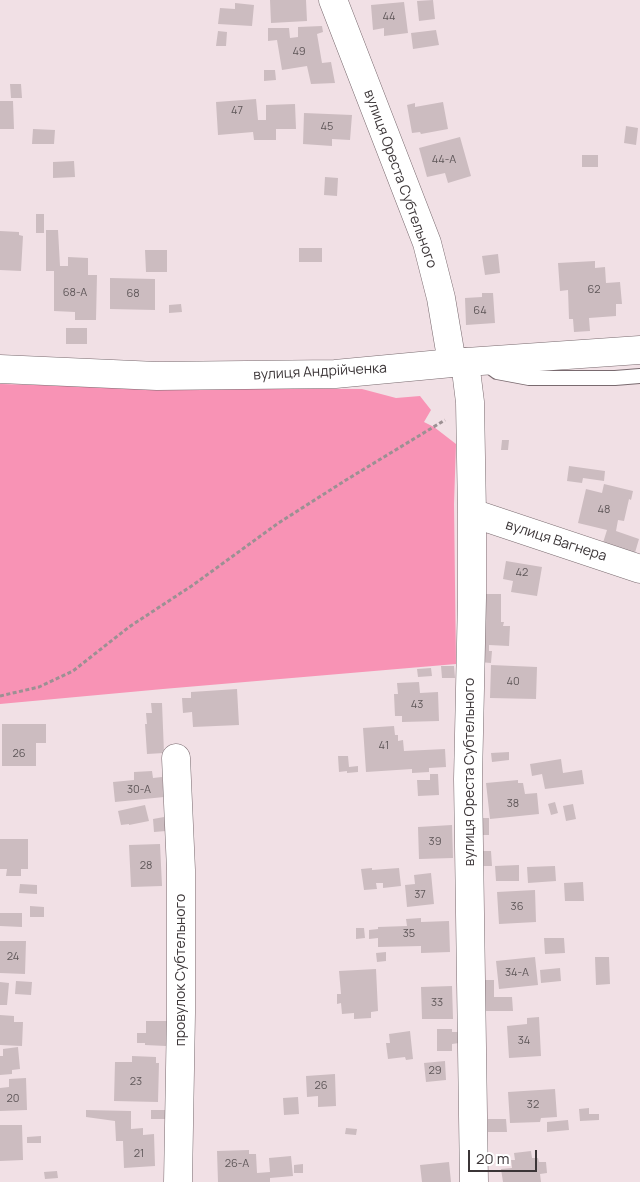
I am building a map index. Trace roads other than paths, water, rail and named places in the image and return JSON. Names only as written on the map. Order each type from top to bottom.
[{"type":"street","name":"вулиця Ореста Субтельного","points":[[333,0],[426,243],[442,298],[466,362],[470,402],[472,514],[468,779],[474,1182]]},
{"type":"street","name":"вулиця Андрійченка","points":[[0,369],[157,376],[334,374],[466,362],[640,350]]},
{"type":"street","name":"вулиця Вагнера","points":[[472,514],[640,569]]},
{"type":"street","name":"провулок Субтельного","points":[[176,758],[181,870],[178,1182]]},
{"type":"lane","points":[[466,362],[497,372],[528,378],[615,378],[640,376]]}]
